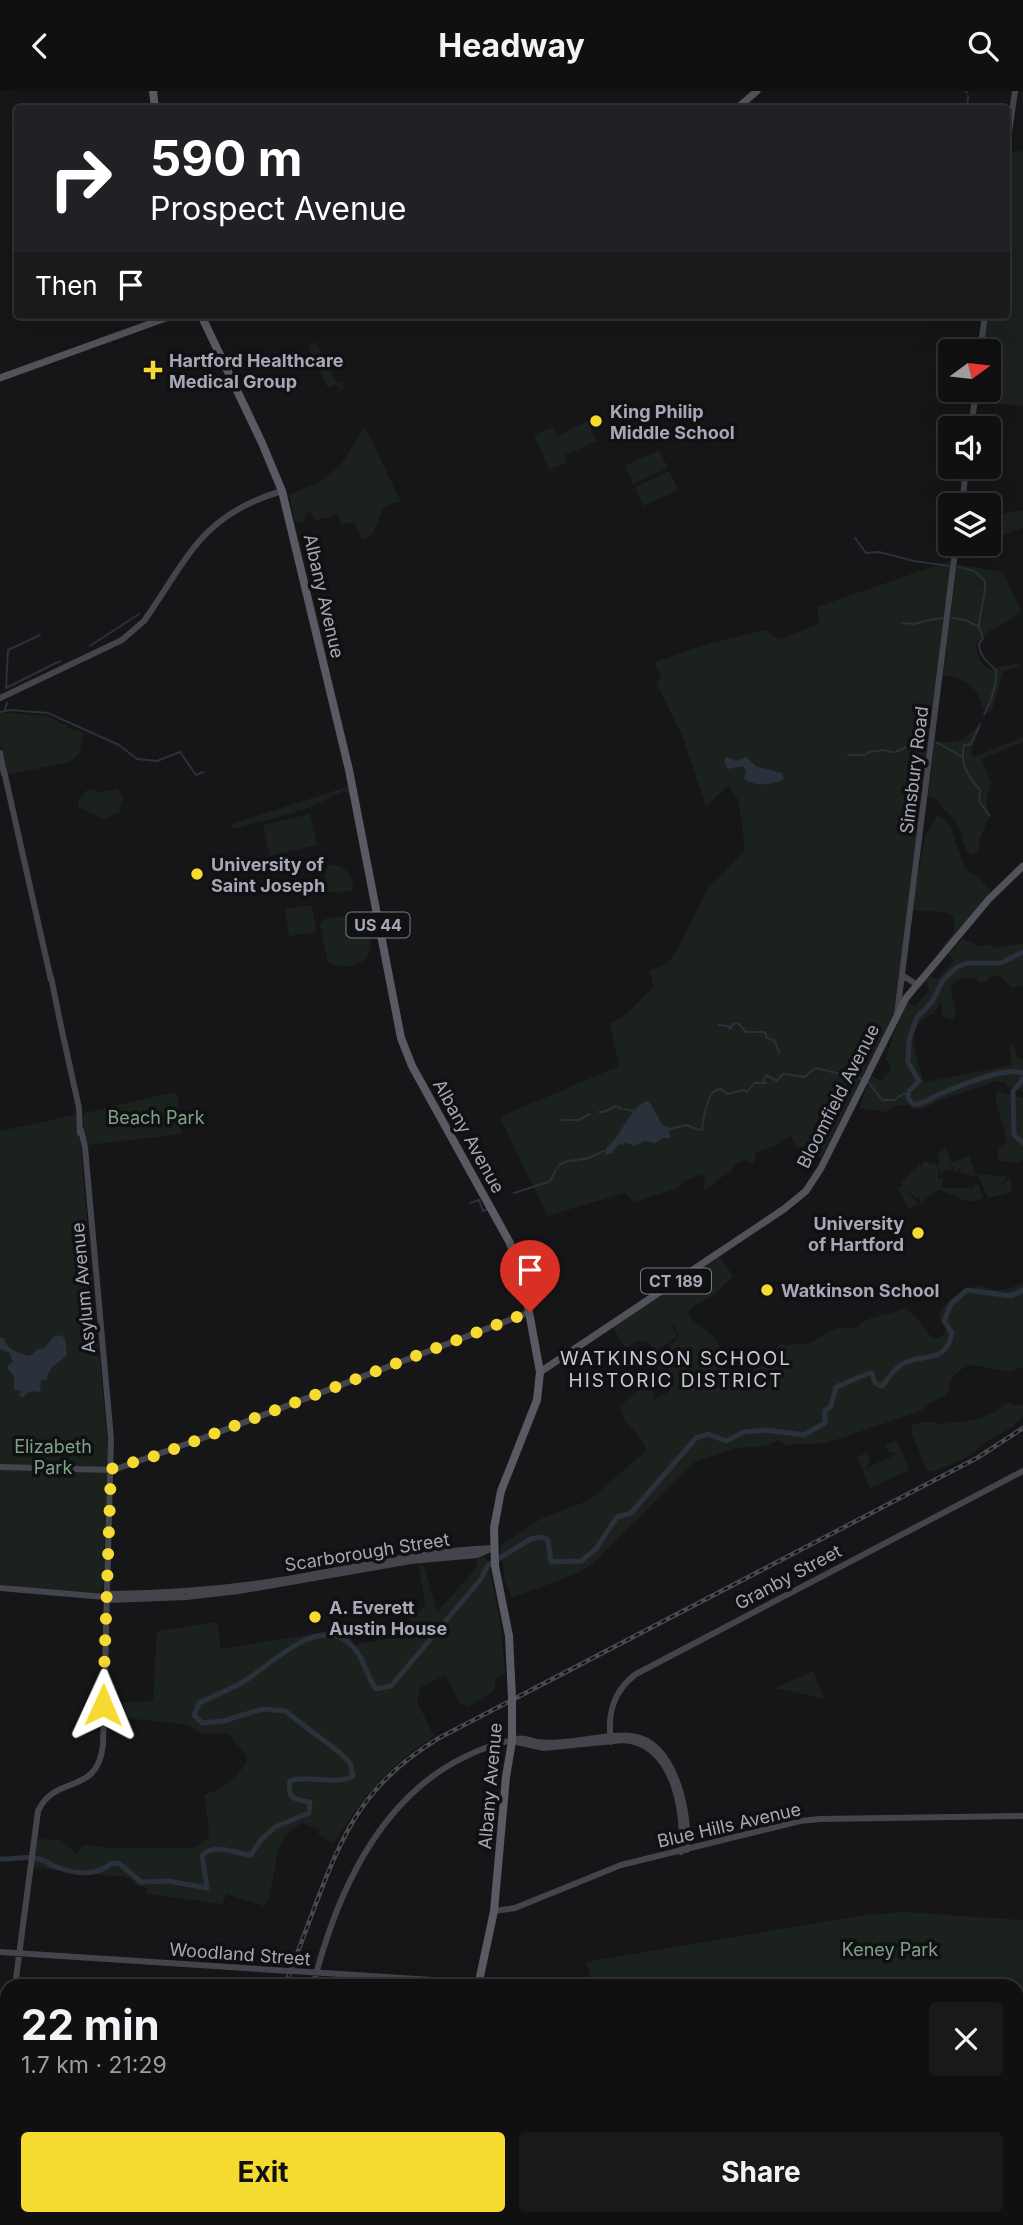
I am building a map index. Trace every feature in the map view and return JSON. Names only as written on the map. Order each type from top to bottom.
[{"type":"highway","name":"Albany Avenue","points":[[202,319],[262,443],[282,491],[349,770],[401,1038],[419,1078],[505,1234],[519,1266],[530,1312],[540,1372],[539,1390],[535,1407],[499,1497],[494,1528],[495,1566],[508,1627],[512,1741],[506,1777],[494,1911],[480,1979]]},
{"type":"main road","points":[[741,105],[757,91]]},
{"type":"main road","points":[[1010,122],[1014,91]]},
{"type":"main road","points":[[0,378],[163,319]]},
{"type":"main road","points":[[982,339],[985,319]]},
{"type":"main road","points":[[0,698],[113,645],[135,631],[191,550],[208,531],[244,504],[282,491]]},
{"type":"main road","name":"Simsbury Road","points":[[899,1006],[954,556]]},
{"type":"main road","name":"Asylum Avenue","points":[[0,753],[79,1108],[86,1158],[111,1469],[102,1757],[94,1772],[86,1779],[58,1789],[43,1801],[35,1822],[16,1979]]},
{"type":"main road","name":"Bloomfield Avenue","points":[[540,1372],[784,1209],[805,1192],[821,1168],[899,1006],[989,899],[1023,866]]},
{"type":"main road","points":[[902,975],[916,984]]},
{"type":"main road","points":[[0,1467],[111,1469],[161,1454],[530,1312]]},
{"type":"main road","name":"Granby Street","points":[[611,1739],[610,1717],[617,1693],[642,1669],[1023,1471]]},
{"type":"main road","name":"Scarborough Street","points":[[0,1588],[105,1597],[110,1600],[283,1582],[410,1558],[494,1552]]},
{"type":"main road","points":[[315,1979],[354,1872],[389,1818],[418,1787],[449,1765],[483,1749],[512,1741],[536,1747],[640,1738],[653,1743],[672,1767],[687,1830],[684,1851]]},
{"type":"main road","name":"Blue Hills Avenue","points":[[494,1911],[510,1910],[621,1864],[684,1851],[787,1824],[820,1819],[1023,1816]]},
{"type":"main road","name":"Woodland Street","points":[[0,1952],[398,1979]]},
{"type":"green space","points":[[1023,151],[1023,406],[988,403],[1001,403],[1001,339],[985,339],[987,319],[1010,319],[1010,152]]},
{"type":"green space","points":[[316,342],[323,355],[327,354],[324,357],[330,369],[335,369],[331,371],[337,383],[341,382],[344,388],[331,395],[340,388],[335,385],[328,388],[308,346]]},
{"type":"green space","points":[[588,421],[597,441],[566,455],[562,448],[568,462],[549,470],[534,435],[553,427],[557,436]]},
{"type":"green space","points":[[365,427],[401,502],[383,509],[372,534],[362,540],[354,522],[341,525],[337,512],[332,517],[315,520],[309,511],[302,522],[295,522],[289,495],[318,483],[340,466]]},
{"type":"green space","points":[[659,450],[668,468],[633,484],[625,466]]},
{"type":"green space","points":[[669,471],[678,490],[643,506],[635,487]]},
{"type":"green space","points":[[1023,510],[1023,528],[1001,535],[1001,514]]},
{"type":"green space","points":[[952,560],[894,1014],[821,1158],[811,1145],[799,1148],[795,1145],[791,1135],[775,1146],[756,1152],[753,1164],[746,1160],[733,1165],[732,1172],[707,1189],[703,1189],[705,1178],[702,1174],[683,1182],[679,1188],[634,1202],[625,1193],[547,1216],[500,1117],[619,1066],[610,1024],[628,1013],[653,987],[650,970],[664,965],[673,957],[708,887],[745,850],[739,801],[728,786],[706,806],[683,738],[656,682],[661,678],[655,662],[708,644],[765,630],[779,640],[819,624],[817,607]]},
{"type":"green space","points":[[957,564],[1003,572],[1021,610],[976,644],[979,659],[990,669],[1018,663],[1021,666],[1003,671],[992,710],[988,713],[970,685],[955,677],[943,675]]},
{"type":"green space","points":[[0,712],[48,716],[67,724],[68,728],[84,733],[79,755],[69,762],[7,775],[0,742]]},
{"type":"green space","points":[[979,726],[971,753],[974,757],[1023,737],[1023,742],[982,759],[991,783],[986,802],[989,818],[979,840],[979,849],[971,856],[966,850],[956,821],[937,799],[928,796],[935,741],[960,740]]},
{"type":"green space","points":[[349,786],[350,795],[344,791],[309,808],[236,829],[229,825]]},
{"type":"green space","points":[[88,789],[101,792],[117,789],[123,796],[119,812],[105,819],[78,807],[79,799]]},
{"type":"green space","points":[[310,814],[317,845],[270,856],[263,825]]},
{"type":"green space","points":[[937,816],[950,825],[965,869],[979,878],[991,891],[944,949],[942,947],[955,930],[953,916],[946,912],[912,910],[925,836]]},
{"type":"green space","points":[[333,865],[349,873],[353,890],[342,893],[326,891],[327,866]]},
{"type":"green space","points":[[312,905],[316,932],[289,936],[285,909]]},
{"type":"green space","points":[[353,914],[354,917],[355,914],[364,915],[369,931],[368,955],[352,966],[328,963],[320,924],[324,919]]},
{"type":"green space","points":[[962,939],[979,946],[998,948],[1023,943],[1023,986],[1012,988],[999,976],[990,977],[980,983],[974,978],[966,978],[952,984],[956,1015],[952,1020],[943,1017],[941,1001],[934,1014],[924,1018],[915,1033],[915,1052],[923,1080],[925,1082],[1012,1065],[1009,1047],[1013,1043],[1018,1057],[1023,1059],[1023,1092],[1007,1086],[1005,1082],[996,1081],[924,1108],[913,1109],[900,1105],[893,1106],[887,1112],[860,1108],[869,1078],[872,1076],[881,1081],[890,1070],[890,1064],[886,1060],[892,1037],[907,1003],[915,1006],[929,990],[926,979],[937,979],[954,961],[948,954]]},
{"type":"green space","points":[[996,1091],[1023,1098],[1023,1160],[1014,1163],[997,1160],[999,1147],[1007,1142],[996,1102]]},
{"type":"green space","name":"Beach Park","points":[[174,1092],[178,1098],[182,1134],[87,1145],[85,1143],[85,1113]]},
{"type":"green space","name":"Elizabeth Park","points":[[74,1115],[78,1117],[108,1451],[103,1588],[98,1594],[0,1585],[0,1131]]},
{"type":"green space","points":[[946,1148],[951,1162],[970,1156],[975,1172],[966,1172],[976,1174],[976,1177],[960,1173],[961,1170],[958,1169],[957,1172],[953,1171],[954,1168],[951,1167],[952,1171],[944,1169],[942,1175],[938,1168],[938,1179],[943,1178],[942,1188],[974,1188],[979,1185],[983,1198],[975,1201],[960,1200],[959,1197],[939,1190],[920,1203],[919,1197],[916,1198],[905,1189],[918,1203],[909,1209],[897,1188],[902,1186],[901,1183],[920,1163],[921,1171],[923,1161],[939,1165],[938,1153]]},
{"type":"green space","points":[[977,1174],[1008,1177],[991,1194],[1011,1177],[1011,1192],[988,1198]]},
{"type":"green space","points":[[720,1256],[733,1276],[715,1294],[688,1312],[694,1321],[715,1338],[721,1350],[719,1361],[733,1382],[775,1358],[776,1349],[781,1344],[809,1343],[837,1328],[856,1330],[865,1321],[905,1308],[932,1338],[938,1338],[946,1329],[938,1315],[956,1295],[982,1285],[1002,1290],[1023,1283],[1023,1367],[1009,1372],[968,1364],[951,1378],[947,1395],[921,1411],[826,1443],[786,1445],[778,1440],[766,1446],[735,1448],[695,1462],[591,1565],[573,1575],[512,1598],[505,1580],[500,1546],[542,1518],[582,1503],[597,1494],[646,1451],[624,1418],[620,1406],[636,1392],[641,1383],[652,1388],[654,1400],[670,1391],[670,1384],[661,1375],[655,1362],[679,1336],[674,1324],[671,1325],[678,1336],[655,1352],[647,1340],[639,1340],[626,1348],[612,1327]]},
{"type":"green space","points":[[1008,1402],[1023,1405],[1023,1416],[1011,1428],[951,1465],[930,1472],[927,1470],[912,1434],[912,1425],[970,1421],[997,1411]]},
{"type":"green space","points":[[896,1440],[910,1470],[870,1488],[857,1457],[868,1452],[870,1460],[866,1468],[897,1454],[889,1452],[885,1445]]},
{"type":"green space","points":[[485,1557],[500,1620],[505,1672],[496,1678],[494,1691],[468,1706],[459,1702],[445,1675],[421,1687],[417,1701],[434,1736],[403,1759],[378,1783],[355,1810],[334,1843],[318,1834],[320,1829],[303,1823],[286,1836],[278,1853],[270,1898],[264,1906],[227,1894],[222,1904],[147,1894],[147,1888],[135,1884],[130,1878],[33,1867],[37,1839],[61,1840],[77,1854],[84,1845],[112,1848],[194,1848],[210,1837],[204,1795],[228,1783],[247,1761],[244,1752],[227,1733],[200,1734],[189,1725],[127,1718],[123,1729],[108,1726],[109,1702],[153,1701],[157,1631],[217,1622],[221,1649],[348,1628],[354,1645],[414,1634],[409,1616],[426,1606],[418,1564],[424,1565],[437,1612],[477,1567],[477,1559]]},
{"type":"green space","points":[[813,1671],[824,1699],[775,1688],[811,1672]]},
{"type":"green space","name":"Keney Park","points":[[905,1912],[1023,1920],[1023,1979],[590,1979],[586,1962],[864,1915]]},
{"type":"shaded area","points":[[727,757],[736,761],[746,757],[757,767],[782,773],[784,779],[764,784],[748,782],[744,779],[746,772],[743,766],[728,769],[724,760]]},
{"type":"shaded area","points":[[649,1101],[663,1126],[669,1127],[670,1138],[663,1138],[655,1143],[644,1141],[634,1146],[626,1142],[605,1155],[606,1148],[632,1113]]},
{"type":"shaded area","points":[[61,1335],[65,1339],[67,1354],[52,1368],[47,1380],[41,1380],[40,1393],[35,1391],[26,1393],[24,1397],[19,1396],[22,1391],[14,1389],[14,1376],[8,1369],[8,1365],[15,1360],[12,1361],[10,1353],[0,1349],[0,1338],[4,1338],[7,1345],[14,1350],[30,1356],[45,1348],[53,1337]]},
{"type":"waterway","points":[[967,105],[968,96]]},
{"type":"waterway","points":[[855,538],[866,553],[879,552],[950,566]]},
{"type":"waterway","points":[[958,567],[974,571],[985,581],[979,628]]},
{"type":"waterway","points":[[90,646],[139,614]]},
{"type":"waterway","points":[[924,621],[942,618]]},
{"type":"waterway","points":[[952,618],[965,620],[979,627],[983,638],[979,644],[981,652],[996,670],[993,693],[984,715]]},
{"type":"waterway","points":[[902,623],[922,622]]},
{"type":"waterway","points":[[40,635],[8,650],[6,688],[60,661]]},
{"type":"waterway","points":[[5,709],[7,703]]},
{"type":"waterway","points":[[0,712],[10,710],[48,713],[119,745],[137,759],[157,761],[180,752],[196,775],[203,772]]},
{"type":"waterway","points":[[980,724],[971,744],[964,745],[963,758],[968,774],[980,790],[979,801],[990,816]]},
{"type":"waterway","points":[[924,745],[928,741]]},
{"type":"waterway","points":[[936,742],[961,756]]},
{"type":"waterway","points":[[895,752],[914,744]]},
{"type":"waterway","points":[[848,755],[865,755],[869,752]]},
{"type":"waterway","points":[[870,752],[892,752]]},
{"type":"waterway","points":[[1023,952],[1001,963],[968,963],[957,967],[943,980],[932,1002],[917,1017],[909,1040],[908,1062],[919,1081],[909,1091],[908,1098],[913,1104],[920,1104],[981,1078],[1005,1072],[1023,1073]]},
{"type":"waterway","points":[[718,1025],[728,1026],[730,1029],[733,1024],[738,1023],[746,1032],[765,1032],[767,1038]]},
{"type":"waterway","points":[[769,1039],[774,1040],[779,1052]]},
{"type":"waterway","points":[[706,1109],[714,1091],[721,1089],[727,1094],[744,1090],[747,1092],[754,1083],[766,1083],[763,1080],[766,1075],[777,1081],[783,1074],[805,1077],[815,1068],[863,1079]]},
{"type":"waterway","points":[[1023,1079],[1013,1091],[1014,1135],[1023,1143]]},
{"type":"waterway","points":[[868,1082],[882,1100],[894,1100],[908,1094]]},
{"type":"waterway","points":[[599,1112],[616,1106],[622,1109]]},
{"type":"waterway","points":[[625,1109],[633,1111]]},
{"type":"waterway","points":[[702,1130],[705,1111]]},
{"type":"waterway","points":[[562,1120],[579,1120],[590,1114]]},
{"type":"waterway","points":[[679,1127],[686,1125],[699,1130]]},
{"type":"waterway","points":[[668,1130],[677,1127]]},
{"type":"waterway","points":[[557,1168],[567,1161],[588,1158],[604,1151]]},
{"type":"waterway","points":[[550,1181],[556,1170]]},
{"type":"waterway","points":[[514,1193],[548,1182]]},
{"type":"waterway","points":[[470,1203],[479,1200],[483,1211],[488,1209]]},
{"type":"waterway","points":[[0,1859],[34,1858],[61,1869],[84,1873],[99,1871],[112,1863],[120,1864],[141,1882],[168,1881],[207,1888],[202,1855],[207,1851],[219,1849],[251,1855],[261,1840],[275,1827],[309,1813],[310,1802],[291,1795],[290,1781],[339,1780],[353,1776],[350,1763],[339,1752],[285,1711],[263,1709],[223,1721],[202,1723],[194,1715],[199,1703],[243,1682],[294,1646],[322,1635],[335,1636],[348,1642],[361,1659],[376,1689],[391,1686],[481,1579],[488,1565],[531,1539],[542,1537],[548,1540],[551,1562],[581,1561],[596,1549],[617,1517],[631,1513],[696,1438],[708,1434],[726,1441],[744,1432],[766,1430],[804,1435],[825,1423],[825,1411],[831,1406],[836,1387],[869,1373],[872,1373],[875,1383],[882,1386],[901,1365],[932,1357],[944,1350],[952,1333],[944,1321],[951,1304],[967,1290],[1011,1296],[1023,1290]]},
{"type":"railway","points":[[288,1979],[336,1853],[348,1831],[375,1790],[414,1755],[439,1738],[977,1458],[1023,1428]]},
{"type":"place","name":"Hartford Healthcare Medical Group","points":[[153,370]]},
{"type":"place","name":"King Philip Middle School","points":[[596,421]]},
{"type":"place","name":"University of Saint Joseph","points":[[197,874]]},
{"type":"place","name":"University of Hartford","points":[[918,1233]]},
{"type":"place","name":"Watkinson School","points":[[767,1290]]},
{"type":"place","name":"A. Everett Austin House","points":[[315,1617]]},
{"type":"district","name":"WATKINSON SCHOOL HISTORIC DISTRICT","points":[[676,1369]]},
{"type":"route","points":[[103,1705],[111,1469],[161,1454],[530,1312]]}]
